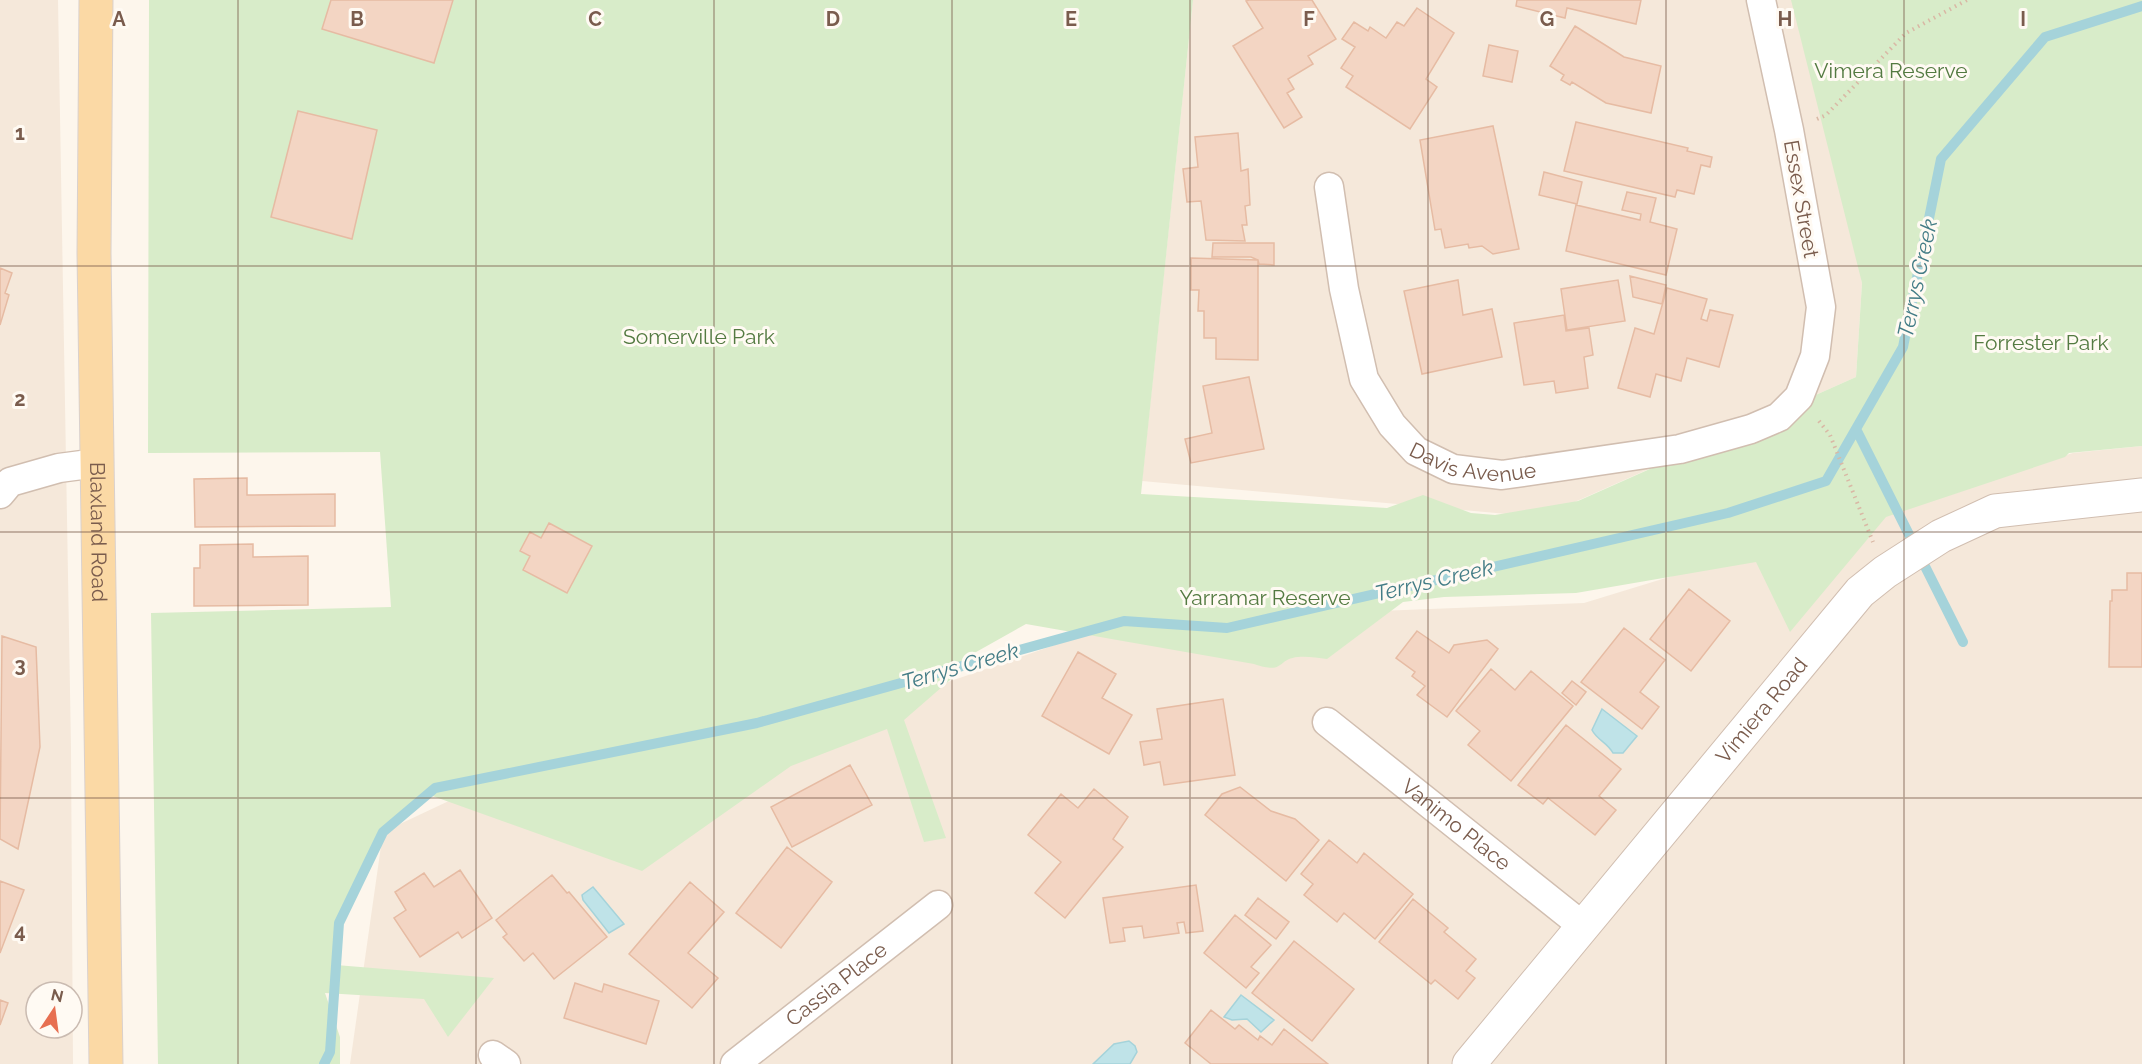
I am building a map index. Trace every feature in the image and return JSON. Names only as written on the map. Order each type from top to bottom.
[{"type":"main road","name":"Blaxland Road","points":[[96,0],[94,253],[106,1064]]},
{"type":"street","name":"Essex Street","points":[[1761,0],[1821,307],[1815,356],[1799,397]]},
{"type":"street","name":"Davis Avenue","points":[[1329,187],[1344,289],[1364,379],[1392,425],[1416,451],[1453,469],[1502,475],[1680,449],[1751,429],[1779,417],[1799,397]]},
{"type":"street","points":[[0,494],[10,482],[59,468],[97,463]]},
{"type":"street","name":"Vimiera Road","points":[[1469,1064],[1860,592],[1885,572],[1941,536],[1995,511],[2142,495]]},
{"type":"street","name":"Vanimo Place","points":[[1327,722],[1584,927]]},
{"type":"street","name":"Cassia Place","points":[[735,1064],[938,905]]},
{"type":"path","points":[[1788,130],[1826,115],[1906,33],[1967,0]]},
{"type":"path","points":[[1830,435],[1885,572]]},
{"type":"shaded area","points":[[0,0],[58,0],[71,748],[72,980],[24,980],[24,1040],[73,1040],[73,1064],[0,1064]]},
{"type":"shaded area","points":[[1193,0],[1818,0],[1862,283],[1856,377],[1541,517],[1142,481]]},
{"type":"shaded area","points":[[2142,446],[2142,1064],[350,1064],[383,832],[504,775],[873,708],[1124,621],[1584,603],[2073,453]]},
{"type":"green space","name":"Somerville Park","points":[[149,0],[1193,0],[1141,494],[1387,508],[1423,495],[1471,513],[1495,515],[1578,501],[1856,377],[1862,283],[1791,0],[2142,0],[2142,446],[2069,453],[2065,457],[1886,517],[1790,632],[1756,562],[1576,593],[1444,597],[1403,602],[1327,659],[1291,658],[1271,668],[1026,624],[969,656],[973,660],[904,720],[946,838],[924,842],[887,729],[791,766],[642,871],[427,794],[383,832],[339,923],[336,965],[494,978],[448,1037],[424,999],[325,993],[340,1037],[340,1064],[158,1064],[151,613],[391,607],[380,452],[148,453]]},
{"type":"water","points":[[1602,709],[1637,736],[1623,753],[1613,753],[1592,730]]},
{"type":"water","points":[[593,887],[624,924],[609,933],[583,900],[582,895]]},
{"type":"water","points":[[1241,995],[1274,1020],[1261,1032],[1247,1019],[1232,1020],[1224,1017]]},
{"type":"water","points":[[1129,1041],[1135,1046],[1137,1052],[1130,1064],[1093,1064],[1114,1044]]},
{"type":"building","points":[[331,0],[453,0],[434,63],[322,29]]},
{"type":"building","points":[[1312,0],[1336,39],[1308,56],[1313,64],[1288,79],[1294,89],[1287,93],[1302,117],[1284,128],[1233,46],[1263,28],[1246,1]]},
{"type":"building","points":[[1517,0],[1641,0],[1636,24],[1567,8],[1565,18],[1516,6]]},
{"type":"building","points":[[1417,8],[1454,33],[1426,79],[1437,87],[1410,129],[1346,87],[1353,76],[1341,68],[1355,47],[1342,39],[1354,22],[1368,31],[1370,27],[1386,38],[1397,22],[1404,26]]},
{"type":"building","points":[[1575,26],[1624,57],[1661,66],[1651,113],[1606,103],[1572,82],[1570,85],[1561,80],[1564,75],[1550,66]]},
{"type":"building","points":[[1489,45],[1518,51],[1512,82],[1483,76]]},
{"type":"building","points":[[298,111],[377,130],[352,239],[271,217]]},
{"type":"building","points":[[1576,122],[1688,148],[1687,151],[1712,157],[1710,167],[1701,165],[1694,194],[1677,190],[1675,197],[1564,171]]},
{"type":"building","points":[[1493,126],[1519,249],[1493,254],[1482,246],[1469,248],[1468,244],[1445,248],[1441,229],[1435,230],[1420,140]]},
{"type":"building","points":[[1238,133],[1241,171],[1248,169],[1250,205],[1245,206],[1247,225],[1242,225],[1245,241],[1206,240],[1201,201],[1187,202],[1183,169],[1198,167],[1195,137]]},
{"type":"building","points":[[1544,172],[1582,182],[1577,204],[1539,195]]},
{"type":"building","points":[[1627,192],[1656,198],[1650,222],[1677,229],[1666,275],[1566,251],[1576,205],[1640,220],[1641,214],[1622,210]]},
{"type":"building","points":[[1213,243],[1274,243],[1274,265],[1259,264],[1258,260],[1251,257],[1212,257]]},
{"type":"building","points":[[1191,258],[1258,260],[1258,360],[1216,359],[1216,338],[1204,338],[1204,311],[1198,311],[1199,290],[1191,290]]},
{"type":"building","points":[[0,268],[12,273],[5,293],[9,295],[0,325]]},
{"type":"building","points":[[1630,276],[1666,285],[1662,304],[1633,297]]},
{"type":"building","points":[[1458,280],[1463,315],[1492,309],[1502,357],[1422,374],[1404,291]]},
{"type":"building","points":[[1618,280],[1625,321],[1567,330],[1561,289]]},
{"type":"building","points":[[1667,288],[1707,299],[1701,319],[1707,321],[1710,310],[1733,315],[1719,367],[1687,358],[1681,381],[1656,374],[1650,397],[1618,388],[1635,328],[1654,334]]},
{"type":"building","points":[[1564,315],[1566,331],[1589,328],[1593,355],[1584,357],[1588,388],[1556,393],[1554,381],[1524,385],[1514,323]]},
{"type":"building","points":[[1249,377],[1264,449],[1191,463],[1185,439],[1212,433],[1203,386]]},
{"type":"building","points":[[247,478],[247,495],[335,494],[335,526],[195,527],[194,479]]},
{"type":"building","points":[[549,523],[592,546],[567,593],[523,570],[530,556],[520,551],[530,532],[541,538]]},
{"type":"building","points":[[253,544],[253,557],[308,556],[308,605],[194,606],[194,568],[200,568],[200,545]]},
{"type":"building","points":[[2127,573],[2142,573],[2142,667],[2109,667],[2112,590],[2127,590]]},
{"type":"building","points":[[1689,589],[1730,621],[1691,671],[1650,639]]},
{"type":"building","points":[[1624,628],[1665,660],[1640,692],[1659,707],[1642,729],[1581,682]]},
{"type":"building","points":[[1417,631],[1449,653],[1454,645],[1487,640],[1498,649],[1447,717],[1417,695],[1425,686],[1412,676],[1415,672],[1396,658]]},
{"type":"building","points":[[2,636],[36,647],[40,747],[18,849],[0,839]]},
{"type":"building","points":[[1078,652],[1116,674],[1102,698],[1132,715],[1109,754],[1042,716]]},
{"type":"building","points":[[1491,669],[1515,690],[1531,671],[1573,706],[1511,781],[1468,745],[1480,731],[1456,711]]},
{"type":"building","points":[[1572,681],[1586,692],[1576,705],[1562,693]]},
{"type":"building","points":[[1223,699],[1235,775],[1164,785],[1160,762],[1144,765],[1140,742],[1162,739],[1157,709]]},
{"type":"building","points":[[1566,725],[1621,769],[1599,796],[1616,810],[1595,835],[1548,798],[1543,804],[1518,785]]},
{"type":"building","points":[[850,765],[872,805],[792,847],[771,807]]},
{"type":"building","points":[[1240,787],[1271,811],[1295,819],[1319,840],[1286,881],[1205,815],[1222,794]]},
{"type":"building","points":[[1094,789],[1128,817],[1113,839],[1123,847],[1065,918],[1035,893],[1061,862],[1028,835],[1061,794],[1078,808]]},
{"type":"building","points":[[1329,840],[1357,863],[1364,853],[1413,894],[1375,939],[1344,913],[1337,922],[1304,895],[1313,884],[1301,874]]},
{"type":"building","points":[[787,847],[832,882],[781,948],[736,913]]},
{"type":"building","points":[[460,870],[492,918],[462,938],[458,932],[420,957],[394,918],[406,910],[395,892],[424,873],[434,887]]},
{"type":"building","points":[[552,875],[607,937],[554,979],[533,953],[524,961],[503,937],[507,934],[496,920]]},
{"type":"building","points":[[0,881],[24,890],[0,953]]},
{"type":"building","points":[[690,882],[724,912],[688,953],[718,978],[692,1008],[629,954]]},
{"type":"building","points":[[1196,885],[1203,931],[1186,933],[1184,922],[1177,923],[1179,933],[1144,938],[1142,926],[1123,928],[1125,941],[1110,943],[1103,898]]},
{"type":"building","points":[[1258,898],[1289,922],[1276,939],[1245,915]]},
{"type":"building","points":[[1413,899],[1448,928],[1444,932],[1476,959],[1466,971],[1475,978],[1458,999],[1435,980],[1431,984],[1379,942]]},
{"type":"building","points":[[1235,915],[1271,945],[1251,967],[1259,973],[1246,988],[1204,953]]},
{"type":"building","points":[[1294,941],[1354,989],[1312,1041],[1252,993]]},
{"type":"building","points":[[575,983],[602,992],[604,984],[659,1001],[646,1044],[564,1018]]},
{"type":"building","points":[[0,1000],[8,1003],[0,1025]]},
{"type":"building","points":[[1211,1010],[1235,1029],[1239,1025],[1258,1040],[1260,1036],[1272,1045],[1284,1029],[1328,1064],[1211,1064],[1185,1043]]},
{"type":"waterway","name":"Terrys Creek","points":[[324,1064],[330,1052],[339,923],[383,832],[435,788],[757,723],[1124,621],[1227,628],[1728,513],[1826,481],[1903,347],[1941,159],[2045,37],[2142,6]]},
{"type":"waterway","points":[[1856,429],[1963,642]]},
{"type":"park label","name":"Vimera Reserve","points":[[1891,71]]},
{"type":"park label","name":"Forrester Park","points":[[2041,343]]},
{"type":"park label","name":"Yarramar Reserve","points":[[1265,598]]}]
